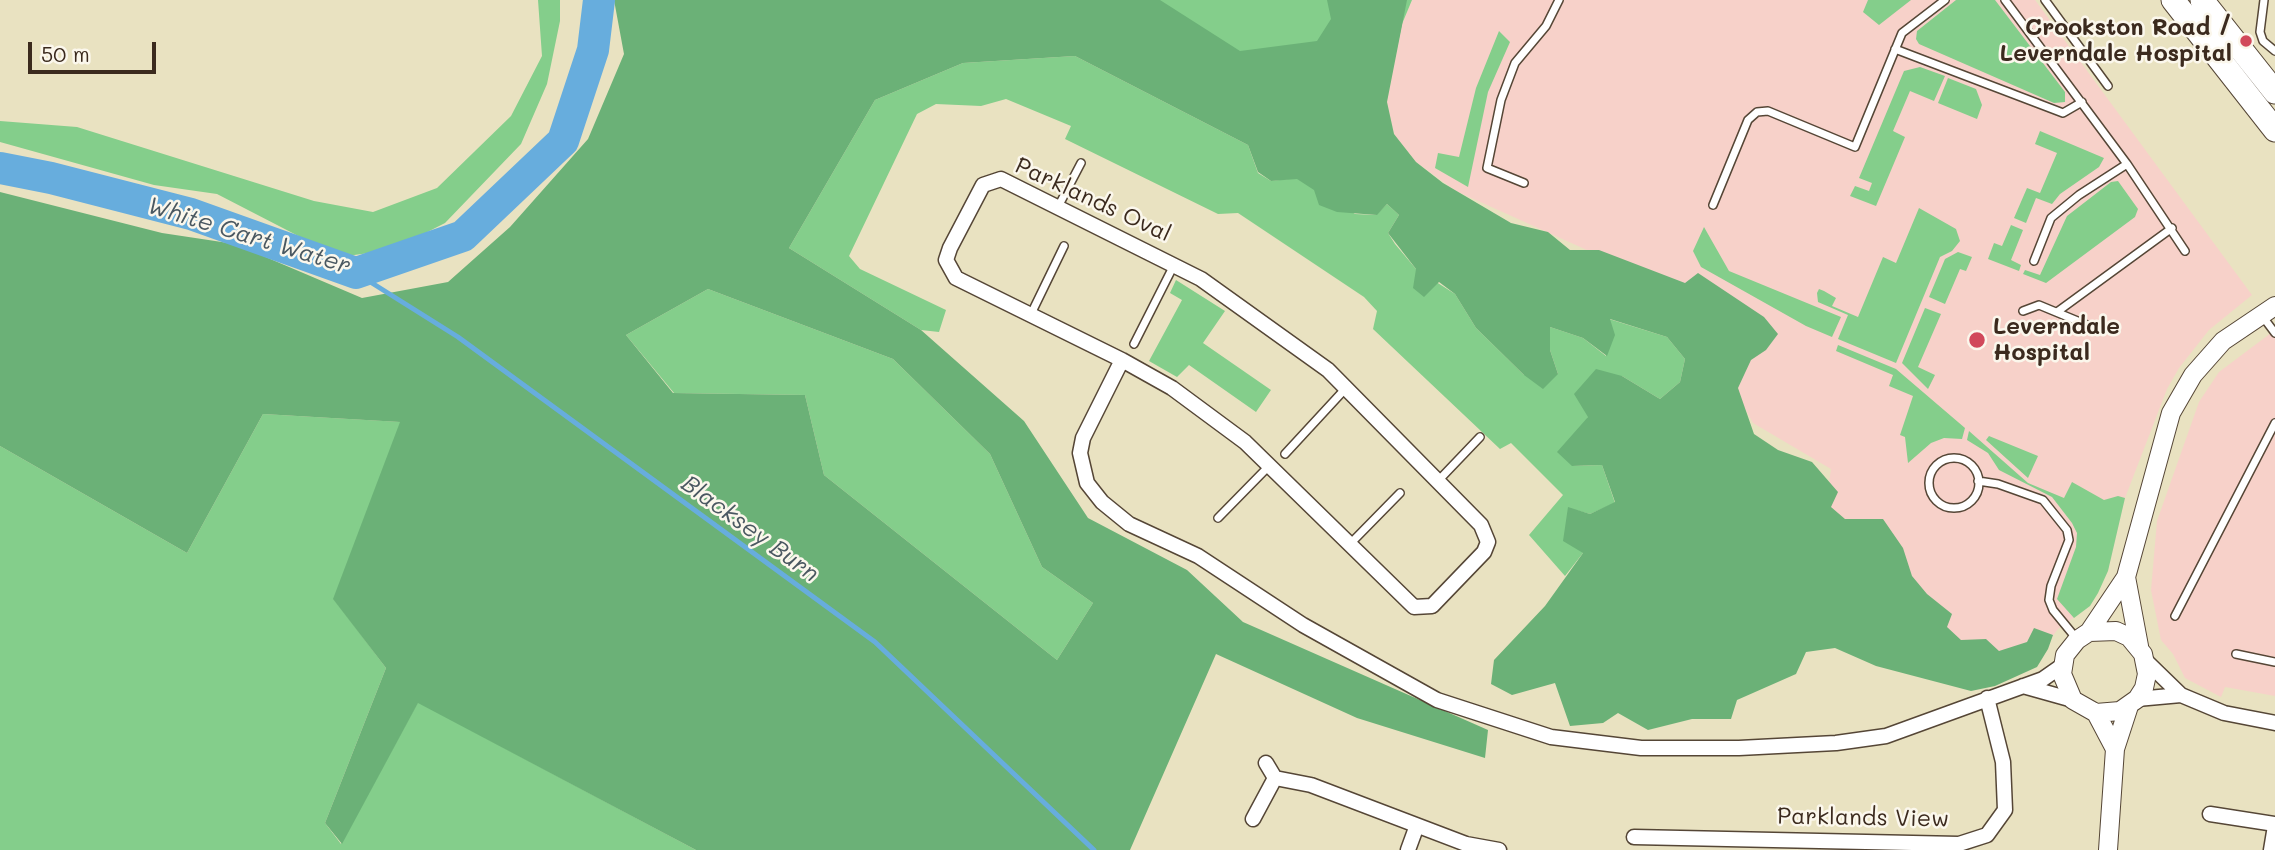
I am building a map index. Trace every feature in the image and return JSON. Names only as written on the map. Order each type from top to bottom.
[{"type":"main road","points":[[2174,0],[2273,121]]},
{"type":"main road","points":[[2202,0],[2275,92]]},
{"type":"street","name":"Parklands Oval","points":[[1001,179],[1057,208],[1174,264],[1328,370],[1481,525],[1488,542],[1483,552],[1432,607],[1414,607],[1245,442],[1171,388],[1122,360],[956,278],[946,260],[983,185],[991,180],[1001,179]]},
{"type":"street","points":[[1122,360],[1083,438],[1080,453],[1087,483],[1102,502],[1129,524],[1198,556],[1303,625],[1437,699],[1551,737],[1641,748],[1739,748],[1886,736],[2043,679],[2063,665],[2126,577],[2171,413],[2193,375],[2222,341],[2268,311]]},
{"type":"street","points":[[2108,850],[2115,749],[2133,702],[2144,688],[2142,654],[2126,577]]},
{"type":"street","points":[[2083,636],[2116,631],[2181,695],[2224,713],[2275,723]]},
{"type":"street","points":[[2063,665],[2066,688],[2073,699]]},
{"type":"street","points":[[2023,685],[2073,699],[2096,713],[2115,749]]},
{"type":"street","points":[[2096,713],[2110,713],[2133,702],[2181,695]]},
{"type":"street","name":"Parklands View","points":[[1634,837],[1870,845],[1959,844],[1987,835],[2005,810],[2003,762],[1994,716],[1987,698]]},
{"type":"street","points":[[1266,763],[1275,778],[1311,785],[1416,828],[1466,844],[1499,850]]},
{"type":"street","points":[[1253,819],[1275,778]]},
{"type":"street","points":[[2210,814],[2275,825],[2271,850]]},
{"type":"street","points":[[1408,850],[1416,828]]},
{"type":"lane","points":[[1524,183],[1487,169],[1501,100],[1515,63],[1546,26],[1559,0]]},
{"type":"lane","points":[[1713,205],[1748,120],[1757,112],[1768,111],[1855,146],[1902,33],[1945,0]]},
{"type":"lane","points":[[2005,0],[2127,164],[2185,251]]},
{"type":"lane","points":[[2045,0],[2108,86]]},
{"type":"lane","points":[[2264,0],[2260,32],[2263,41],[2275,51]]},
{"type":"lane","points":[[1895,49],[2063,113],[2082,102]]},
{"type":"lane","points":[[1057,208],[1081,163]]},
{"type":"lane","points":[[2034,261],[2051,218],[2064,206],[2127,164]]},
{"type":"lane","points":[[2057,312],[2172,228]]},
{"type":"lane","points":[[1031,315],[1064,246]]},
{"type":"lane","points":[[1134,344],[1174,264]]},
{"type":"lane","points":[[2023,311],[2039,305],[2097,329]]},
{"type":"lane","points":[[2268,311],[2275,333]]},
{"type":"lane","points":[[1285,454],[1346,388]]},
{"type":"lane","points":[[2175,616],[2275,423]]},
{"type":"lane","points":[[1437,483],[1480,437]]},
{"type":"lane","points":[[1949,459],[1969,463],[1976,472],[1978,481],[1974,497],[1959,508],[1944,507],[1937,503],[1929,488],[1931,473],[1942,461],[1949,459]]},
{"type":"lane","points":[[1218,518],[1269,466]]},
{"type":"lane","points":[[1978,481],[1998,484],[2043,500],[2067,530],[2069,540],[2051,586],[2049,600],[2053,610],[2083,636]]},
{"type":"lane","points":[[1349,546],[1400,493]]},
{"type":"lane","points":[[2236,654],[2275,662]]},
{"type":"shaded area","name":"Leverndale Hospital","points":[[1412,0],[2035,0],[2252,295],[2209,330],[2179,368],[2167,389],[2125,498],[2108,571],[2090,606],[2058,629],[2046,645],[1998,680],[1825,511],[1831,469],[1753,423],[1680,292],[1456,191],[1416,162],[1394,134],[1387,102],[1402,24]]},
{"type":"shaded area","points":[[2275,330],[2275,696],[2225,687],[2221,697],[2185,678],[2173,654],[2161,640],[2151,590],[2157,521],[2199,402],[2219,372]]},
{"type":"green space","points":[[538,0],[560,0],[560,21],[547,84],[521,144],[445,223],[392,250],[339,257],[217,194],[154,185],[0,142],[0,121],[77,127],[314,201],[373,212],[437,188],[511,116],[542,56]]},
{"type":"green space","points":[[614,0],[1160,0],[1240,51],[1317,41],[1331,19],[1327,0],[1407,0],[1387,102],[1394,134],[1416,162],[1443,183],[1511,223],[1548,232],[1570,250],[1599,250],[1685,283],[1698,273],[1764,317],[1778,334],[1766,350],[1751,360],[1738,388],[1754,434],[1778,450],[1812,462],[1838,492],[1831,507],[1845,519],[1883,519],[1903,548],[1912,576],[1927,594],[1952,614],[1947,627],[1961,640],[1986,639],[1999,651],[2027,642],[2034,628],[2053,635],[2048,649],[2037,667],[1995,686],[1971,691],[1876,666],[1835,648],[1806,652],[1796,674],[1737,700],[1731,719],[1692,719],[1648,730],[1618,713],[1603,723],[1570,726],[1555,683],[1512,695],[1491,684],[1494,660],[1545,606],[1583,553],[1563,541],[1568,507],[1590,514],[1615,502],[1602,465],[1572,466],[1557,452],[1588,417],[1574,394],[1596,369],[1622,376],[1660,399],[1680,382],[1685,359],[1667,337],[1610,319],[1615,335],[1607,356],[1583,338],[1550,327],[1550,350],[1558,374],[1543,389],[1524,375],[1476,328],[1455,294],[1439,282],[1424,297],[1413,288],[1416,269],[1388,233],[1399,215],[1387,204],[1377,215],[1337,212],[1319,205],[1314,190],[1297,179],[1271,181],[1258,172],[1248,145],[1075,56],[963,63],[875,100],[789,248],[921,330],[1024,421],[1088,518],[1187,570],[1243,622],[1488,730],[1485,758],[1357,718],[1216,654],[1130,850],[696,850],[418,703],[342,844],[325,823],[386,668],[333,599],[400,422],[263,414],[187,553],[0,446],[0,192],[162,233],[235,244],[362,298],[448,282],[510,227],[588,139],[624,54]],"holes":[[[708,289],[893,359],[990,454],[1042,567],[1093,603],[1057,660],[824,475],[805,395],[673,393],[626,335]]]},
{"type":"green space","points":[[1022,0],[1412,0],[1402,24],[1388,91],[1286,99],[1105,11]]},
{"type":"green space","points":[[1868,0],[1911,0],[1879,25],[1863,12]]},
{"type":"green space","points":[[1956,0],[1995,0],[2065,92],[2065,102],[2054,103],[1919,44],[1916,39],[1917,31]]},
{"type":"green space","points":[[1499,31],[1510,42],[1488,92],[1468,187],[1435,168],[1438,153],[1459,157],[1476,88]]},
{"type":"green space","points":[[1075,56],[1248,145],[1258,173],[1271,181],[1297,178],[1355,214],[1376,215],[1387,204],[1399,215],[1388,233],[1395,244],[1416,269],[1455,294],[1476,328],[1524,375],[1558,374],[1550,350],[1550,327],[1583,338],[1606,356],[1609,319],[1667,337],[1685,359],[1680,382],[1660,399],[1622,376],[1588,417],[1573,466],[1602,465],[1615,503],[1590,514],[1568,508],[1583,553],[1565,576],[1529,535],[1563,495],[1511,443],[1500,449],[1373,329],[1377,311],[1364,297],[1238,213],[1218,214],[1065,139],[1071,126],[1006,99],[981,106],[936,104],[917,114],[849,256],[860,269],[946,310],[939,332],[921,330],[789,248],[875,100],[963,63]]},
{"type":"green space","points":[[1920,67],[1945,76],[1934,101],[1910,91],[1893,131],[1905,137],[1876,206],[1850,196],[1855,186],[1869,191],[1872,183],[1859,178],[1904,71]]},
{"type":"green space","points":[[1948,78],[1976,89],[1982,105],[1977,119],[1938,103]]},
{"type":"green space","points":[[2040,131],[2104,158],[2099,167],[2060,194],[2052,204],[2036,198],[2026,223],[2014,218],[2027,188],[2040,193],[2057,153],[2035,144]]},
{"type":"green space","points":[[2118,181],[2138,209],[2135,217],[2046,283],[2023,274],[2025,270],[2040,275],[2067,216],[2111,182]]},
{"type":"green space","points":[[1919,208],[1956,229],[1960,241],[1952,251],[1940,257],[1896,363],[1838,339],[1848,315],[1818,302],[1817,293],[1819,289],[1836,298],[1832,306],[1858,317],[1883,257],[1896,263]]},
{"type":"green space","points":[[2011,225],[2023,230],[2011,260],[2021,265],[2019,271],[1988,259],[1994,243],[2002,246]]},
{"type":"green space","points":[[1704,227],[1729,271],[1841,317],[1832,337],[1806,326],[1701,267],[1693,251]]},
{"type":"green space","points":[[1958,252],[1972,257],[1966,271],[1960,269],[1945,304],[1929,297],[1945,259]]},
{"type":"green space","points":[[1176,280],[1225,311],[1203,343],[1271,390],[1256,412],[1189,365],[1177,377],[1149,361],[1182,300],[1170,293]]},
{"type":"green space","points":[[708,289],[893,359],[990,454],[1042,567],[1093,603],[1057,660],[824,475],[805,395],[674,393],[626,335]]},
{"type":"green space","points":[[1925,308],[1941,314],[1918,367],[1935,375],[1928,389],[1902,363]]},
{"type":"green space","points":[[1838,345],[1896,369],[1965,428],[1962,439],[1944,438],[1931,443],[1908,463],[1905,437],[1900,435],[1913,396],[1889,386],[1893,375],[1836,351]]},
{"type":"green space","points":[[263,414],[401,422],[334,599],[386,668],[325,823],[341,844],[418,702],[696,850],[0,850],[0,446],[187,553]]},
{"type":"green space","points":[[1969,431],[2028,483],[2064,498],[2072,482],[2104,500],[2118,496],[2125,498],[2108,571],[2090,606],[2074,618],[2057,599],[2076,547],[2077,533],[2072,523],[2052,497],[1999,470],[1988,453],[1967,440]]},
{"type":"green space","points":[[1989,436],[2038,456],[2028,478],[1986,440]]},
{"type":"waterway","name":"White Cart Water","points":[[0,168],[51,178],[191,214],[356,273],[463,236],[563,141],[593,50],[599,0]]},
{"type":"waterway","name":"Blacksey Burn","points":[[356,273],[458,337],[875,642],[1094,850]]},
{"type":"place","name":"Crookston Road / Leverndale Hospital","points":[[2246,41]]},
{"type":"place","name":"Leverndale Hospital","points":[[1977,340]]}]
